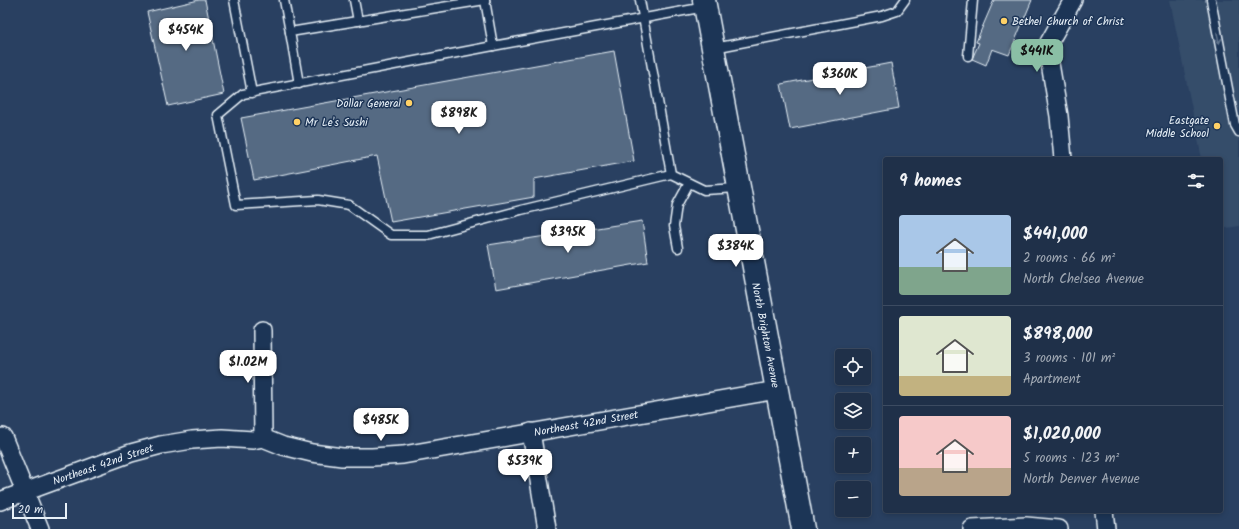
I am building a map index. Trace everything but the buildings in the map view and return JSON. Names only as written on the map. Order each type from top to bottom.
[{"type":"main road","name":"North Brighton Avenue","points":[[705,3],[803,529]]},
{"type":"street","points":[[1063,157],[1059,116],[1047,46],[1073,0]]},
{"type":"street","points":[[262,330],[263,438]]},
{"type":"street","name":"Northeast 42nd Street","points":[[0,500],[131,453],[162,445],[192,440],[222,438],[253,440],[263,438],[283,446],[312,453],[342,457],[372,458],[403,455],[777,390]]},
{"type":"street","points":[[531,432],[547,529]]},
{"type":"street","points":[[3,437],[40,529]]},
{"type":"street","points":[[1104,513],[1106,529]]},
{"type":"street","points":[[972,529],[1026,526],[1059,529]]},
{"type":"lane","points":[[234,0],[252,93]]},
{"type":"lane","points":[[284,0],[299,84]]},
{"type":"lane","points":[[354,0],[358,21]]},
{"type":"lane","points":[[290,32],[485,0],[493,46]]},
{"type":"lane","points":[[640,0],[671,174]]},
{"type":"lane","points":[[713,48],[882,16],[897,11],[905,0]]},
{"type":"lane","points":[[968,56],[973,0]]},
{"type":"lane","points":[[1211,0],[1235,125],[1239,132]]},
{"type":"lane","points":[[705,3],[644,19],[493,46],[243,94],[218,115],[236,205],[318,200],[349,205],[391,235],[428,235],[521,210],[671,174],[704,190],[739,188]]},
{"type":"lane","points":[[678,248],[674,226],[676,205],[689,183]]},
{"type":"shaded area","name":"Eastgate Middle School","points":[[1170,0],[1239,0],[1239,226],[1223,229],[1223,157],[1202,157]]},
{"type":"place","name":"Bethel Church of Christ","points":[[1004,21]]},
{"type":"place","name":"Dollar General","points":[[409,103]]},
{"type":"place","name":"Mr Le's Sushi","points":[[297,122]]},
{"type":"place","name":"Eastgate Middle School","points":[[1217,126]]}]
